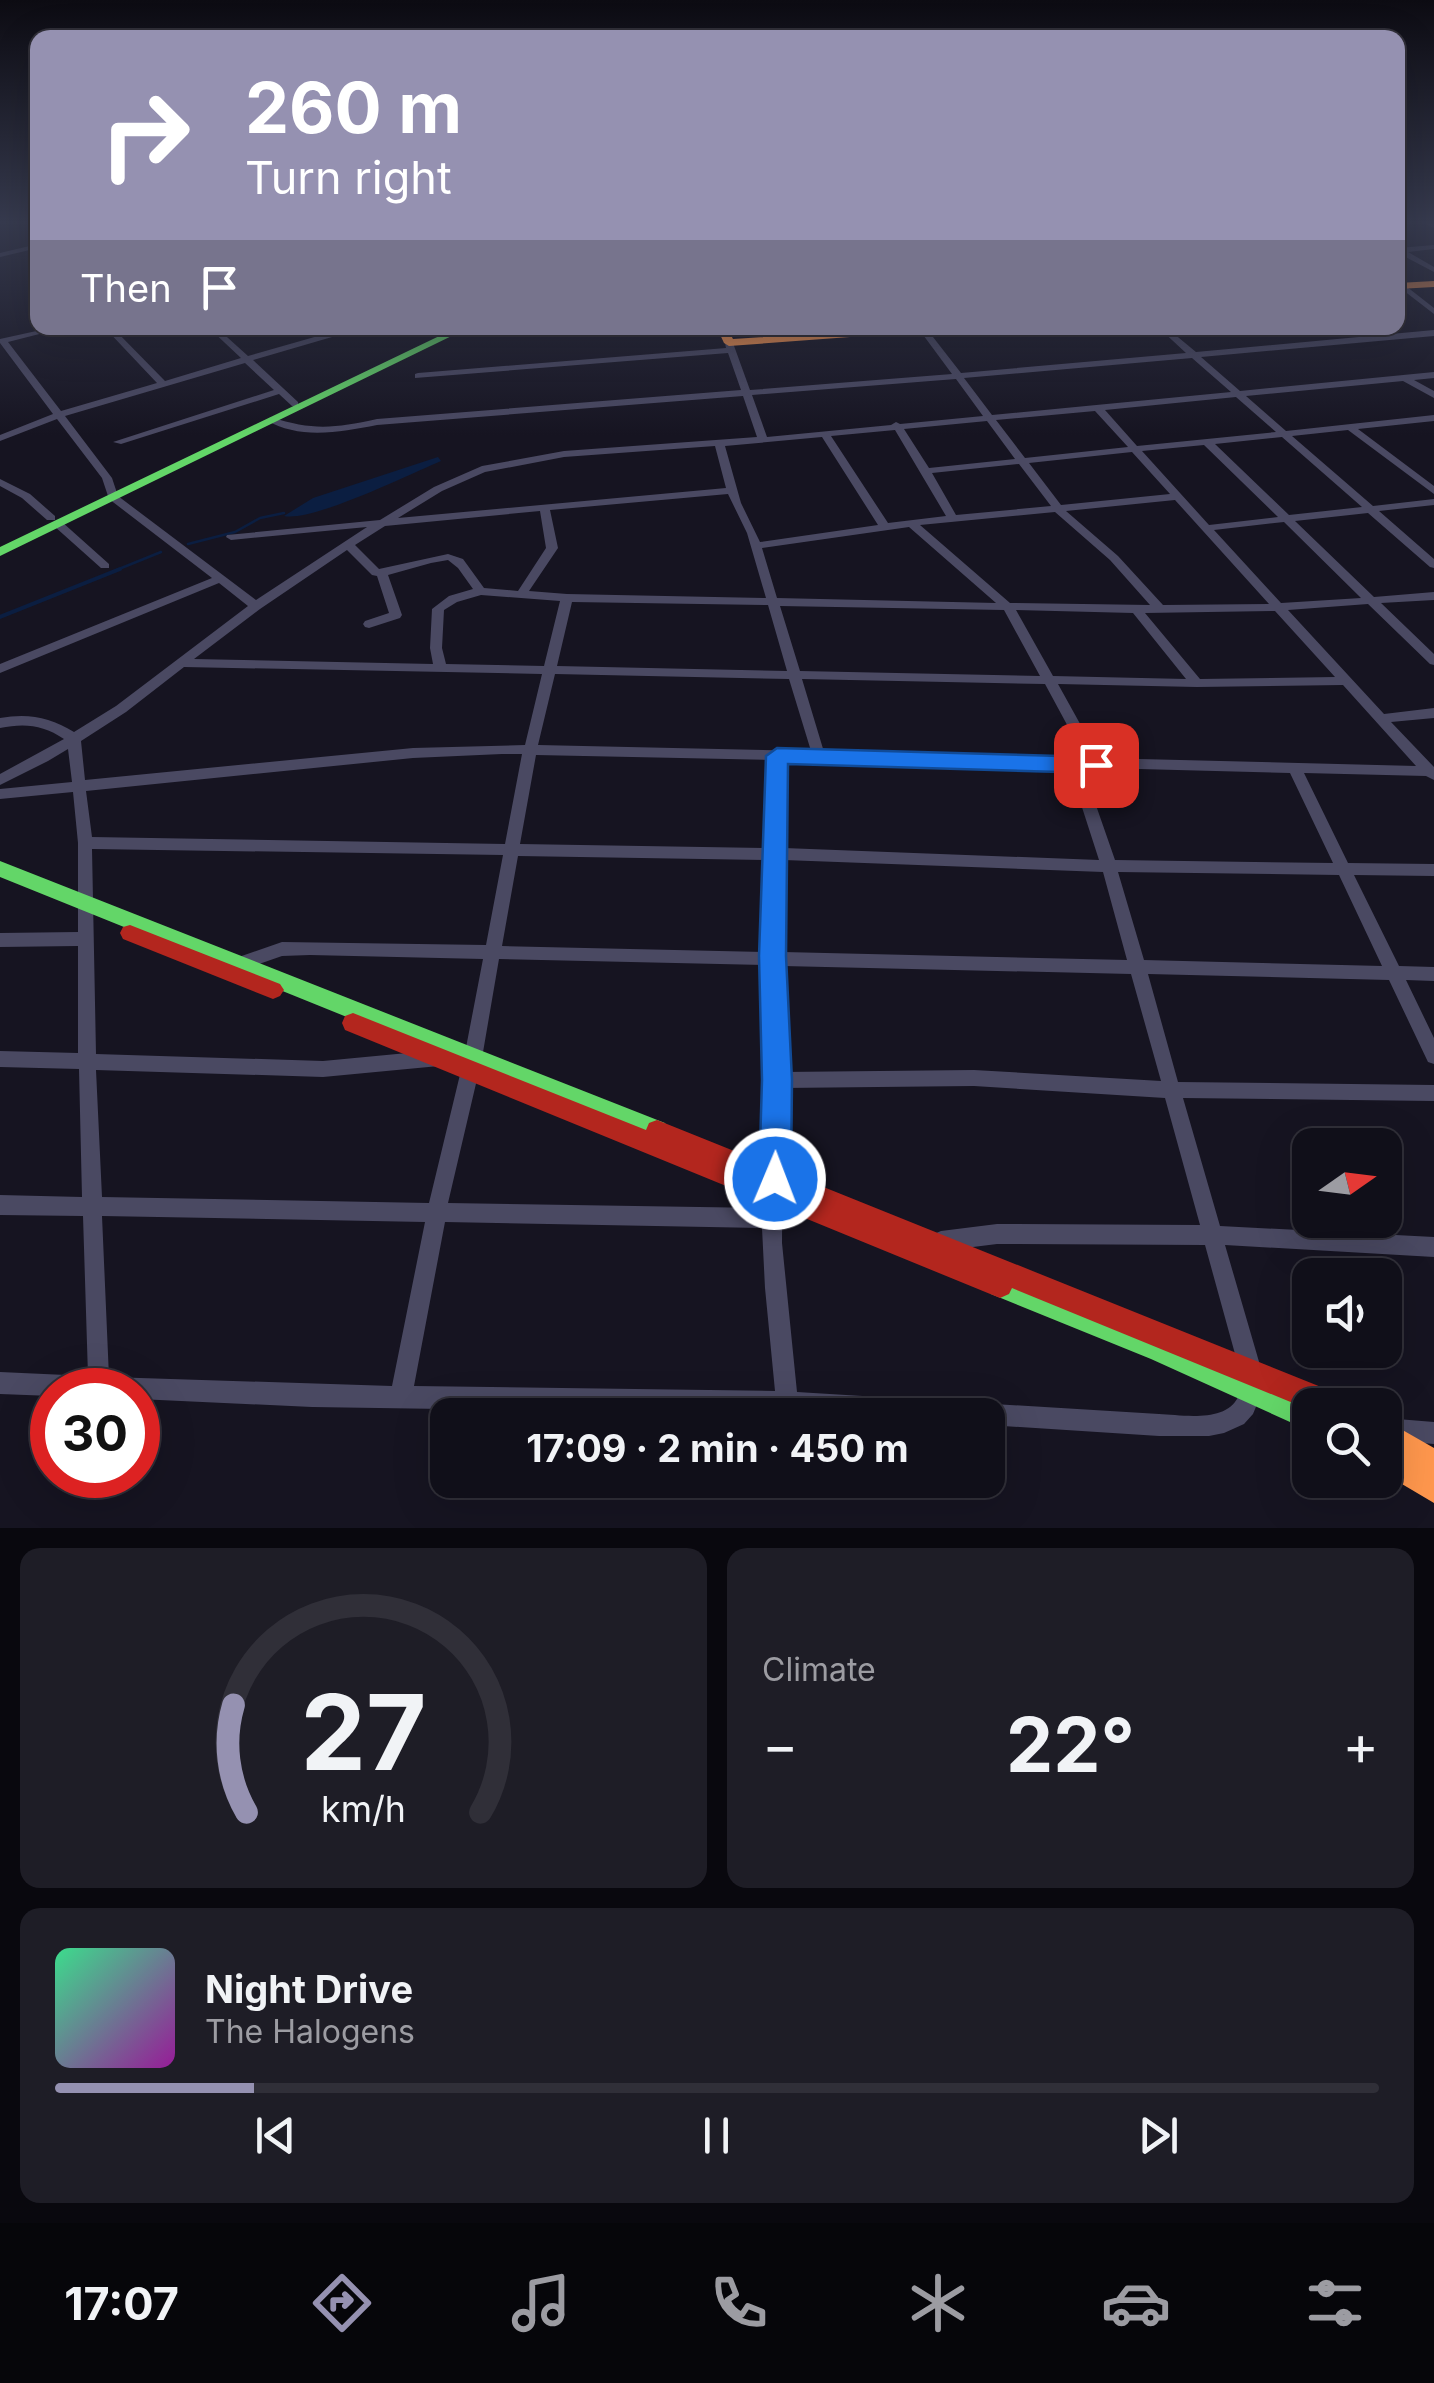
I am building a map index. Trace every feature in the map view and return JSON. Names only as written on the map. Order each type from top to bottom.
[{"type":"street","points":[[1410,293],[1434,312]]},
{"type":"street","points":[[271,420],[294,430],[320,433],[377,422],[1434,333]]},
{"type":"street","points":[[36,335],[3,345],[113,494],[217,580],[256,606]]},
{"type":"street","points":[[116,335],[163,384]]},
{"type":"street","points":[[220,335],[288,397]]},
{"type":"street","points":[[0,438],[59,416],[329,335]]},
{"type":"street","points":[[113,494],[288,397],[437,335]]},
{"type":"street","points":[[0,543],[271,420],[439,335]]},
{"type":"street","points":[[418,376],[727,340],[808,335]]},
{"type":"street","points":[[927,335],[1059,510],[1114,558],[1160,608]]},
{"type":"street","points":[[1171,335],[1434,566]]},
{"type":"street","points":[[727,340],[763,440]]},
{"type":"street","points":[[0,780],[74,740],[256,606],[377,525],[464,476],[501,463],[564,454],[719,444],[1434,375]]},
{"type":"street","points":[[1404,378],[1434,395]]},
{"type":"street","points":[[118,442],[288,397]]},
{"type":"street","points":[[1097,407],[1432,774]]},
{"type":"street","points":[[926,470],[1434,418]]},
{"type":"street","points":[[1416,420],[1434,430]]},
{"type":"street","points":[[896,425],[953,519]]},
{"type":"street","points":[[1350,427],[1434,491]]},
{"type":"street","points":[[825,434],[884,526]]},
{"type":"street","points":[[1207,442],[1434,660]]},
{"type":"street","points":[[719,444],[756,546],[819,756]]},
{"type":"street","points":[[0,482],[54,521],[104,566]]},
{"type":"street","points":[[231,537],[733,490]]},
{"type":"street","points":[[756,546],[884,526],[1175,496]]},
{"type":"street","points":[[1207,528],[1434,502]]},
{"type":"street","points":[[522,594],[552,548],[545,510]]},
{"type":"street","points":[[0,552],[54,521]]},
{"type":"street","points":[[911,523],[1008,607],[1050,678],[1086,765],[1135,967],[1214,1235],[1252,1381],[1244,1411],[1214,1426],[1005,1414]]},
{"type":"street","points":[[348,544],[372,571],[382,574],[453,558],[480,591]]},
{"type":"street","points":[[369,624],[396,615],[382,574]]},
{"type":"street","points":[[0,670],[217,580]]},
{"type":"street","points":[[440,666],[436,648],[438,609],[480,591],[567,598],[1136,609],[1282,607],[1434,596]]},
{"type":"street","points":[[402,1396],[437,1211],[471,1064],[530,750],[567,598]]},
{"type":"street","points":[[1136,609],[1198,683]]},
{"type":"street","points":[[181,663],[795,672],[1198,683],[1348,681]]},
{"type":"street","points":[[1384,718],[1434,713]]},
{"type":"street","points":[[0,723],[50,722],[74,740],[86,844],[88,1062],[98,1368]]},
{"type":"street","points":[[0,794],[413,753],[530,750],[1432,774]]},
{"type":"street","points":[[777,756],[772,956],[777,1080],[772,1218],[786,1398]]},
{"type":"street","points":[[1296,768],[1434,1056]]},
{"type":"street","points":[[86,844],[776,854],[1110,866],[1434,870]]},
{"type":"street","points":[[0,868],[86,909],[440,1058],[471,1064]]},
{"type":"street","points":[[0,880],[239,964],[471,1064],[1252,1381],[1292,1393]]},
{"type":"street","points":[[0,940],[86,939]]},
{"type":"street","points":[[239,964],[282,948],[772,956],[1434,974]]},
{"type":"street","points":[[0,1060],[323,1069],[440,1058]]},
{"type":"street","points":[[777,1080],[974,1078],[1170,1090],[1434,1093]]},
{"type":"street","points":[[775,1187],[935,1242],[1252,1381],[1292,1406]]},
{"type":"street","points":[[0,1205],[772,1218]]},
{"type":"street","points":[[935,1242],[998,1234],[1214,1235],[1434,1246]]},
{"type":"street","points":[[0,1383],[30,1384]]},
{"type":"street","points":[[160,1388],[530,1398]]},
{"type":"street","points":[[1402,1432],[1434,1433]]},
{"type":"street","points":[[1402,1443],[1434,1464]]},
{"type":"street","points":[[1402,1469],[1434,1489]]},
{"type":"water","points":[[438,457],[441,461],[338,505],[284,516],[313,498]]},
{"type":"waterway","points":[[188,544],[235,532],[260,518],[284,513]]},
{"type":"waterway","points":[[114,571],[161,552]]},
{"type":"waterway","points":[[0,617],[120,569]]},
{"type":"traffic: fast","points":[[0,552],[449,335]]},
{"type":"traffic: fast","points":[[0,869],[657,1131]]},
{"type":"traffic: fast","points":[[1000,1285],[1159,1349],[1292,1409]]},
{"type":"traffic: slow","points":[[725,335],[729,343],[837,335]]},
{"type":"traffic: slow","points":[[1402,1444],[1434,1464]]},
{"type":"traffic: slow","points":[[1402,1469],[1434,1489]]},
{"type":"traffic: jam","points":[[130,933],[273,990]]},
{"type":"traffic: jam","points":[[353,1023],[1000,1285]]},
{"type":"traffic: jam","points":[[657,1131],[1292,1389]]},
{"type":"route","points":[[775,1179],[777,1080],[772,956],[777,756],[1096,765]]}]
